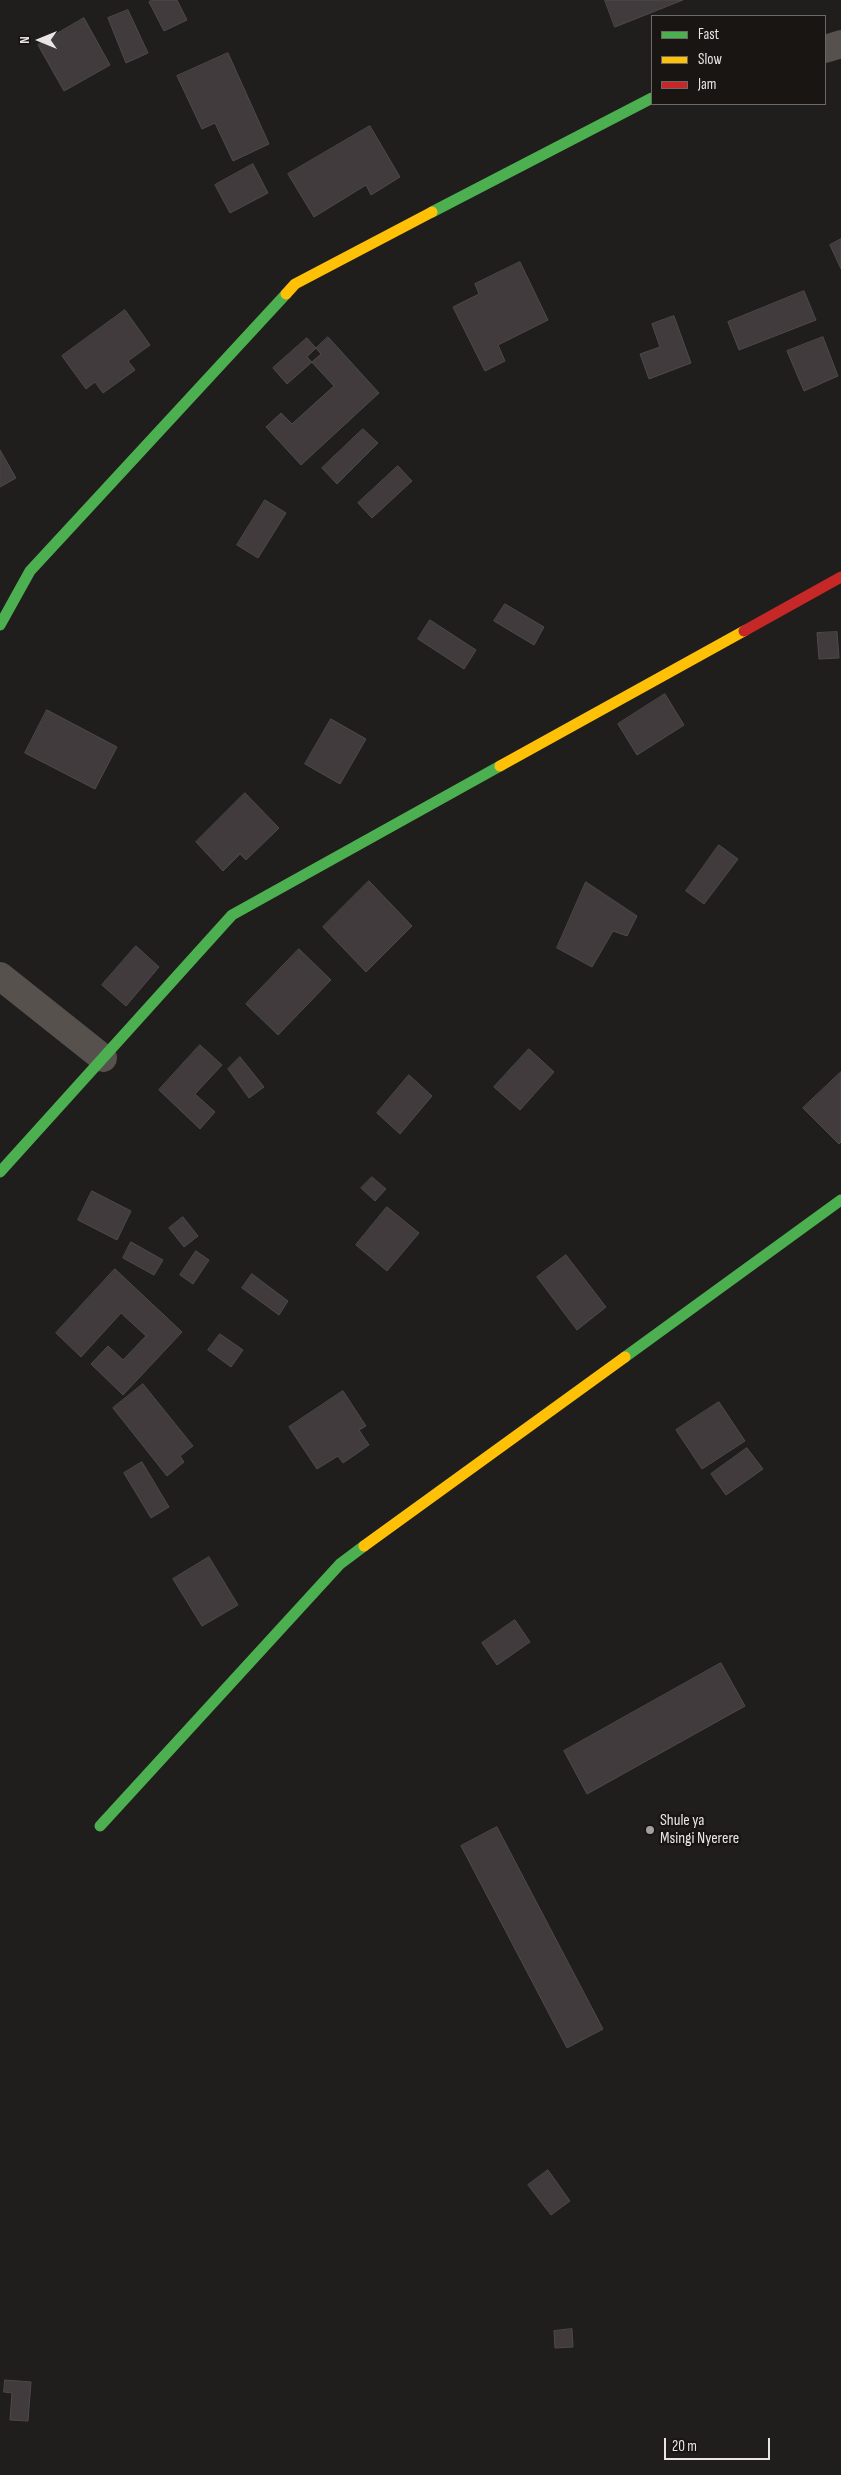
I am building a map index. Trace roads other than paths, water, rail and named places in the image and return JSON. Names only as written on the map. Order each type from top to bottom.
[{"type":"street","points":[[826,49],[841,44]]},
{"type":"street","points":[[0,625],[30,571],[295,284],[651,99]]},
{"type":"street","points":[[0,1172],[232,915],[841,577]]},
{"type":"street","points":[[0,976],[103,1058]]},
{"type":"street","points":[[100,1826],[340,1564],[841,1200]]},
{"type":"place","name":"Shule ya Msingi Nyerere","points":[[650,1830]]}]
